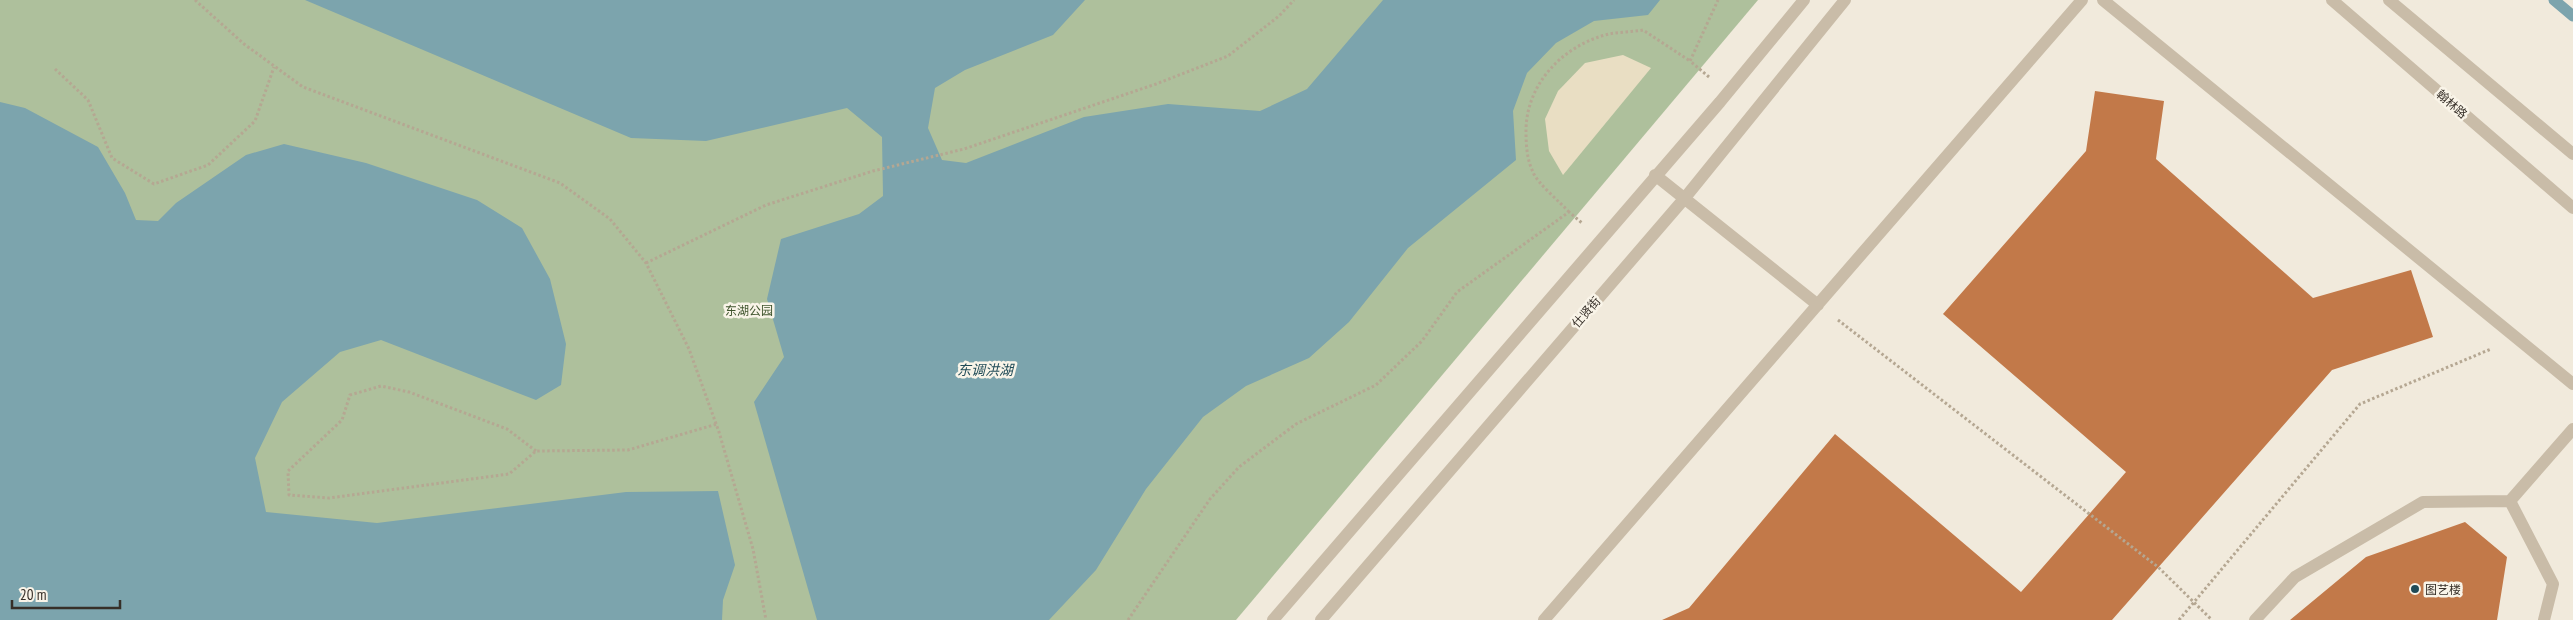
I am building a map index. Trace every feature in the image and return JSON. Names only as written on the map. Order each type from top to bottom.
[{"type":"street","points":[[1273,620],[1655,175],[1720,102],[1804,0]]},
{"type":"street","name":"仕贤街","points":[[1321,620],[1684,199],[1845,0]]},
{"type":"street","points":[[1544,620],[2082,0]]},
{"type":"street","points":[[2103,0],[2573,384]]},
{"type":"street","name":"翰林路","points":[[2332,0],[2573,208]]},
{"type":"street","points":[[2389,0],[2573,154]]},
{"type":"street","points":[[1655,175],[1818,304]]},
{"type":"street","points":[[2254,620],[2294,577],[2423,502],[2510,502],[2573,428]]},
{"type":"street","points":[[2510,502],[2553,584],[2544,620]]},
{"type":"path","points":[[195,0],[244,44],[304,87],[560,184],[610,219],[646,263],[689,349],[717,424],[753,549],[766,620]]},
{"type":"path","points":[[646,263],[766,205],[873,171],[964,149],[1156,84],[1228,56],[1279,16],[1294,0]]},
{"type":"path","points":[[1690,61],[1718,0]]},
{"type":"path","points":[[1587,228],[1533,174],[1526,147],[1526,114],[1536,87],[1552,65],[1580,45],[1608,34],[1643,30],[1690,61],[1710,78],[1704,84]]},
{"type":"path","points":[[55,69],[88,100],[112,158],[154,184],[208,165],[256,121],[274,66]]},
{"type":"path","points":[[1128,620],[1210,499],[1239,467],[1296,424],[1376,385],[1422,341],[1457,292],[1569,212]]},
{"type":"path","points":[[1818,304],[2158,567],[2212,620]]},
{"type":"path","points":[[2179,620],[2360,404],[2517,338]]},
{"type":"path","points":[[536,451],[509,474],[329,498],[289,495],[288,471],[342,420],[350,396],[381,386],[409,392],[508,429],[536,451],[628,450],[717,424]]},
{"type":"green space","name":"东湖公园","points":[[0,0],[1758,0],[1236,620],[0,620]]},
{"type":"shaded area","points":[[1623,55],[1651,68],[1563,175],[1549,151],[1545,119],[1558,91],[1585,63]]},
{"type":"water","name":"东调洪湖","points":[[305,0],[1085,0],[1053,35],[965,70],[935,88],[928,128],[942,160],[966,163],[1084,117],[1168,104],[1260,111],[1307,89],[1383,0],[1660,0],[1648,15],[1594,21],[1556,43],[1527,73],[1513,111],[1516,160],[1408,248],[1349,322],[1309,358],[1246,386],[1203,417],[1146,489],[1096,570],[1049,620],[817,620],[754,402],[784,357],[767,299],[781,239],[859,214],[883,196],[882,137],[847,108],[706,141],[631,138]]},
{"type":"water","points":[[0,102],[25,108],[98,147],[125,193],[136,220],[158,221],[176,203],[246,155],[284,144],[366,163],[477,200],[522,228],[550,279],[566,344],[561,385],[536,400],[381,340],[340,352],[282,402],[255,458],[266,512],[377,523],[626,492],[718,491],[735,565],[723,600],[722,620],[0,620]]},
{"type":"building","points":[[2095,91],[2164,101],[2156,159],[2313,298],[2411,270],[2433,337],[2332,370],[2112,620],[1662,620],[1689,608],[1835,434],[2021,592],[2126,472],[1943,314],[2086,151]]},
{"type":"building","name":"图艺楼","points":[[2465,522],[2507,557],[2497,620],[2290,620],[2366,557]]},
{"type":"waterway","points":[[2554,0],[2573,16]]},
{"type":"place","name":"图艺楼","points":[[2415,589]]}]
